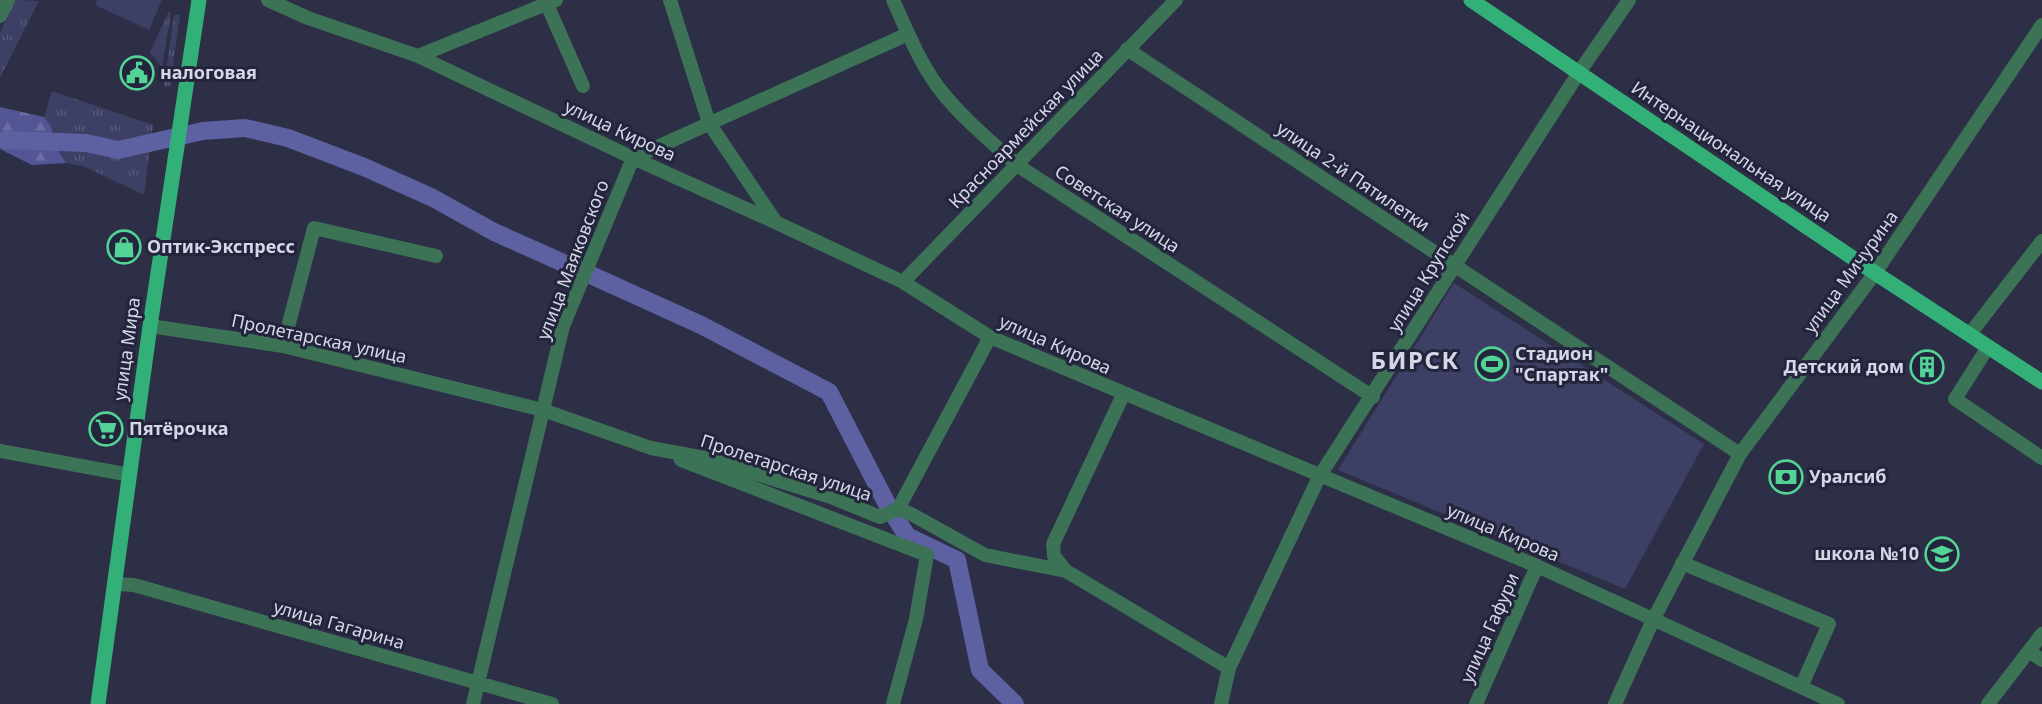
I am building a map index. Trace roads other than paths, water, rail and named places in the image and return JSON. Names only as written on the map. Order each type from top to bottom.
[{"type":"main road","name":"улица Мира","points":[[98,704],[150,326],[199,0]]},
{"type":"main road","name":"Интернациональная улица","points":[[1471,0],[1875,273],[2042,382]]},
{"type":"street","points":[[0,16],[8,0]]},
{"type":"street","name":"улица Кирова","points":[[268,0],[308,18],[418,56],[633,158],[775,222],[903,282],[990,337],[1123,395],[1537,566],[1838,704]]},
{"type":"street","points":[[670,0],[709,123],[775,222]]},
{"type":"street","name":"Советская улица","points":[[893,0],[908,34],[938,87],[976,128],[1017,165],[1373,397]]},
{"type":"street","name":"Красноармейская улица","points":[[903,282],[1176,0]]},
{"type":"street","name":"улица Крупской","points":[[1221,704],[1229,668],[1319,477],[1373,397],[1453,265],[1629,0]]},
{"type":"street","points":[[418,56],[549,1],[583,86]]},
{"type":"street","name":"улица Мичурина","points":[[1616,704],[1653,620],[1740,454],[1875,273],[2042,25]]},
{"type":"street","points":[[633,158],[908,34]]},
{"type":"street","name":"улица 2-й Пятилетки","points":[[1127,49],[1740,454]]},
{"type":"street","name":"улица Маяковского","points":[[473,704],[562,326],[633,158]]},
{"type":"street","points":[[283,346],[314,228],[436,256]]},
{"type":"street","points":[[1969,335],[2042,241]]},
{"type":"street","name":"Пролетарская улица","points":[[150,326],[283,346],[543,410],[651,448],[927,555],[916,620],[893,704]]},
{"type":"street","points":[[990,337],[898,509],[985,555],[1066,571],[1229,668]]},
{"type":"street","points":[[1988,346],[1954,399],[2042,458]]},
{"type":"street","points":[[1066,571],[1054,556],[1053,544],[1123,395]]},
{"type":"street","name":"Пролетарская улица","points":[[651,448],[705,458],[831,497],[880,517],[898,509]]},
{"type":"street","points":[[0,450],[130,475]]},
{"type":"street","points":[[1682,563],[1829,624],[1801,687]]},
{"type":"street","name":"улица Гафури","points":[[1476,704],[1537,566]]},
{"type":"street","name":"улица Гагарина","points":[[116,584],[134,585],[552,704]]},
{"type":"street","points":[[1988,704],[2042,634]]},
{"type":"street","points":[[2029,651],[2042,660]]},
{"type":"waterway","points":[[6,140],[86,143],[118,150],[203,131],[245,128],[288,138],[364,167],[433,198],[494,232],[577,269]]},
{"type":"waterway","points":[[593,276],[701,325],[829,392],[887,504],[907,536],[957,560],[980,670],[1015,704]]},
{"type":"place","name":"налоговая","points":[[137,73]]},
{"type":"place","name":"Оптик-Экспресс","points":[[124,247]]},
{"type":"place","name":"Стадион \"Спартак\"","points":[[1492,364]]},
{"type":"place","name":"Детский дом","points":[[1927,367]]},
{"type":"place","name":"Пятёрочка","points":[[106,429]]},
{"type":"place","name":"Уралсиб","points":[[1786,477]]},
{"type":"place","name":"школа №10","points":[[1942,554]]},
{"type":"district","name":"БИРСК","points":[[1415,361]]}]
